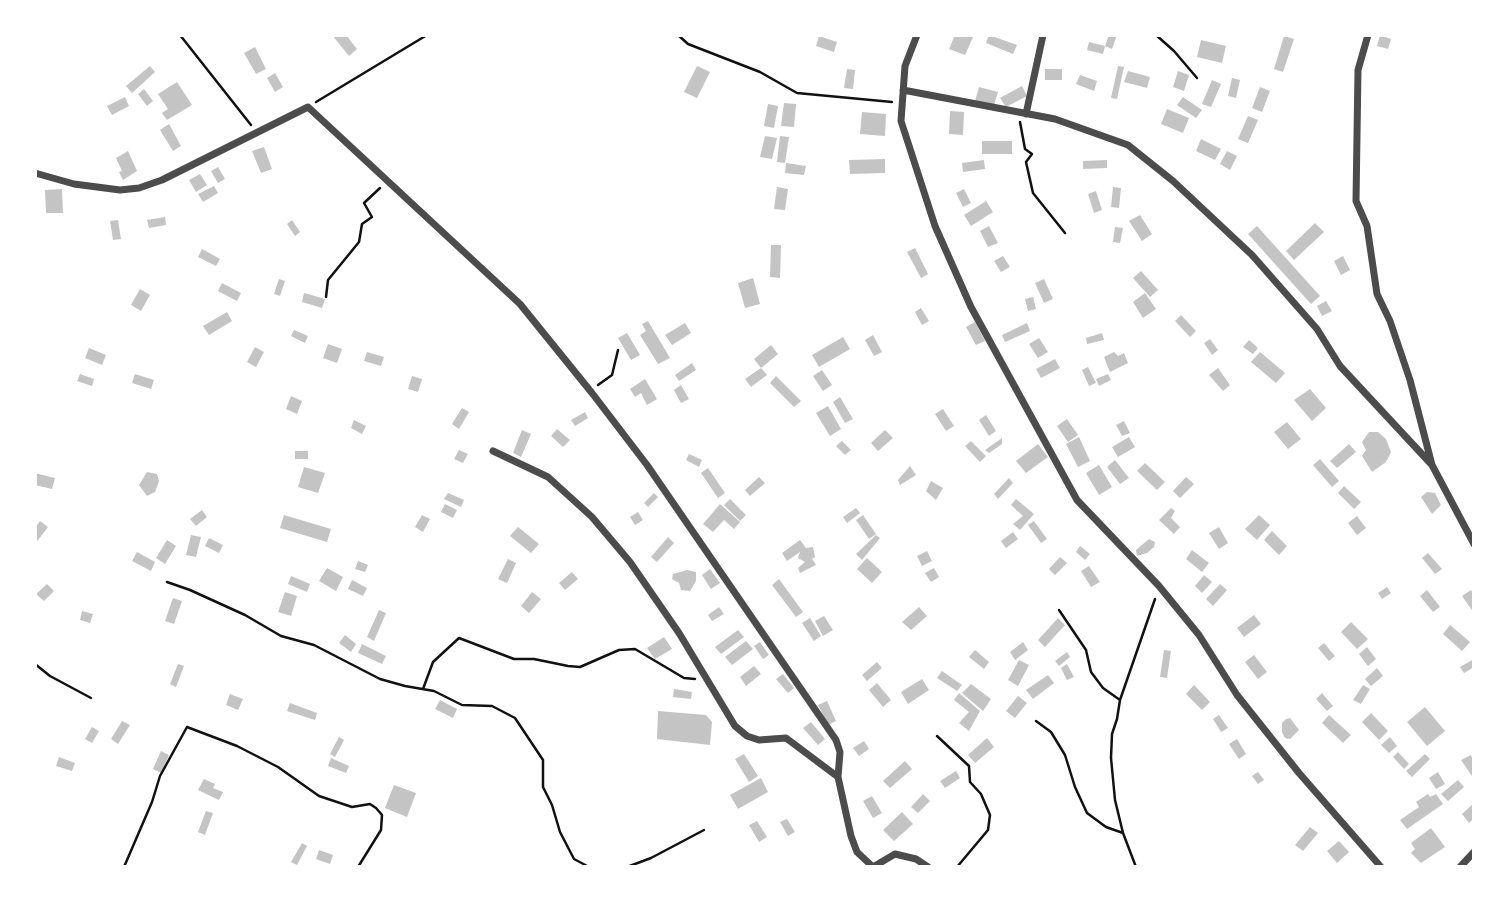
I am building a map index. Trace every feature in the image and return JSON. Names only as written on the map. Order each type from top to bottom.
[{"type":"street","points":[[917,35],[905,66],[901,121],[935,226],[971,307],[1077,500],[1159,586],[1199,635],[1237,695],[1299,773],[1381,867]]},
{"type":"street","points":[[1026,114],[1043,35]]},
{"type":"street","points":[[1368,35],[1358,70],[1356,201],[1367,226],[1377,294],[1390,321],[1410,380],[1433,465],[1474,544]]},
{"type":"street","points":[[904,90],[1055,119],[1120,141],[1173,181],[1252,255],[1317,330],[1340,366],[1433,465]]},
{"type":"street","points":[[35,173],[74,184],[120,190],[139,188],[162,180],[308,107],[520,304],[647,465],[836,740],[840,752],[838,777],[850,836],[857,852],[873,867],[895,855],[916,859],[928,867]]},
{"type":"street","points":[[494,451],[548,477],[592,517],[630,562],[679,633],[735,726],[747,736],[759,740],[786,738],[838,777]]},
{"type":"street","points":[[1460,867],[1474,852]]},
{"type":"path","points":[[180,35],[257,133]]},
{"type":"path","points":[[308,107],[427,35]]},
{"type":"path","points":[[678,35],[688,44],[760,72],[797,93],[903,103]]},
{"type":"path","points":[[1156,35],[1174,51],[1196,78]]},
{"type":"path","points":[[1017,112],[1026,149],[1032,154],[1026,162],[1033,193],[1065,233]]},
{"type":"path","points":[[326,298],[328,281],[359,242],[362,224],[372,217],[364,203],[387,181]]},
{"type":"path","points":[[592,393],[612,375],[618,350]]},
{"type":"path","points":[[167,582],[245,615],[281,636],[306,641],[380,679],[434,691],[462,705],[492,706],[515,718],[543,760],[543,787],[560,832],[574,859],[589,867]]},
{"type":"path","points":[[1136,867],[1123,833],[1115,800],[1112,734],[1118,719],[1119,700],[1159,586]]},
{"type":"path","points":[[1059,610],[1086,650],[1091,672],[1103,688],[1119,700]]},
{"type":"path","points":[[423,689],[433,662],[458,638],[514,659],[534,659],[580,667],[619,650],[635,649],[684,678],[709,682]]},
{"type":"path","points":[[35,664],[50,676],[91,698]]},
{"type":"path","points":[[1036,721],[1051,732],[1065,755],[1074,787],[1087,813],[1106,827],[1123,833]]},
{"type":"path","points":[[124,867],[152,802],[160,776],[187,727],[237,746],[278,767],[319,796],[352,807],[370,804],[376,808],[382,816],[381,830],[358,867]]},
{"type":"path","points":[[937,736],[969,766],[970,782],[981,794],[990,815],[988,830],[957,867]]},
{"type":"path","points":[[629,867],[704,830]]},
{"type":"building","points":[[332,35],[346,35],[357,49],[349,56]]},
{"type":"building","points":[[955,35],[974,35],[965,55],[949,49]]},
{"type":"building","points":[[989,35],[1017,45],[1013,54],[986,43]]},
{"type":"building","points":[[1109,35],[1117,35],[1112,49],[1105,46]]},
{"type":"building","points":[[1380,35],[1391,39],[1388,49],[1377,46]]},
{"type":"building","points":[[819,36],[837,42],[834,52],[816,46]]},
{"type":"building","points":[[1284,36],[1294,39],[1283,72],[1274,69]]},
{"type":"building","points":[[1201,40],[1226,46],[1222,63],[1197,57]]},
{"type":"building","points":[[1089,42],[1105,46],[1103,54],[1087,50]]},
{"type":"building","points":[[255,47],[266,69],[256,74],[244,53]]},
{"type":"building","points":[[150,66],[155,72],[132,93],[126,86]]},
{"type":"building","points":[[697,66],[710,72],[697,98],[684,92]]},
{"type":"building","points":[[1118,66],[1124,67],[1117,99],[1111,98]]},
{"type":"building","points":[[847,69],[855,70],[853,89],[844,88]]},
{"type":"building","points":[[1045,69],[1062,69],[1062,80],[1045,80]]},
{"type":"building","points":[[1128,71],[1150,77],[1147,88],[1124,82]]},
{"type":"building","points":[[1178,71],[1189,75],[1184,91],[1173,87]]},
{"type":"building","points":[[275,73],[283,87],[275,92],[267,78]]},
{"type":"building","points":[[1080,75],[1097,81],[1094,91],[1076,84]]},
{"type":"building","points":[[1232,78],[1240,80],[1236,98],[1228,96]]},
{"type":"building","points":[[1212,80],[1221,84],[1211,107],[1202,104]]},
{"type":"building","points":[[177,82],[192,105],[167,120],[162,113],[168,109],[158,94]]},
{"type":"building","points":[[1022,86],[1027,96],[1006,107],[1000,98]]},
{"type":"building","points":[[979,87],[998,92],[994,105],[975,101]]},
{"type":"building","points":[[1260,87],[1270,91],[1262,112],[1252,108]]},
{"type":"building","points":[[144,89],[153,101],[147,106],[138,94]]},
{"type":"building","points":[[125,97],[129,106],[112,115],[107,106]]},
{"type":"building","points":[[1183,97],[1202,110],[1196,118],[1177,105]]},
{"type":"building","points":[[784,103],[796,104],[794,127],[781,126]]},
{"type":"building","points":[[768,104],[778,106],[774,128],[764,126]]},
{"type":"building","points":[[1167,109],[1189,118],[1183,133],[1161,124]]},
{"type":"building","points":[[950,111],[964,112],[963,135],[949,134]]},
{"type":"building","points":[[862,112],[886,114],[885,136],[860,134]]},
{"type":"building","points":[[1248,116],[1258,120],[1248,143],[1238,139]]},
{"type":"building","points":[[169,124],[181,146],[173,151],[160,130]]},
{"type":"building","points":[[765,136],[777,138],[772,159],[760,157]]},
{"type":"building","points":[[780,136],[789,137],[785,163],[777,162]]},
{"type":"building","points":[[1201,139],[1221,149],[1215,160],[1196,151]]},
{"type":"building","points":[[982,141],[1012,141],[1012,154],[982,154]]},
{"type":"building","points":[[264,147],[272,169],[261,173],[252,151]]},
{"type":"building","points":[[128,151],[137,171],[123,180],[116,158]]},
{"type":"building","points":[[1227,151],[1237,156],[1230,170],[1220,164]]},
{"type":"building","points":[[885,159],[885,173],[850,174],[849,160]]},
{"type":"building","points":[[984,160],[985,169],[963,172],[962,163]]},
{"type":"building","points":[[1107,160],[1107,168],[1083,169],[1083,161]]},
{"type":"building","points":[[786,163],[806,166],[804,175],[785,173]]},
{"type":"building","points":[[218,167],[225,179],[218,183],[211,171]]},
{"type":"building","points":[[200,174],[207,185],[196,192],[189,180]]},
{"type":"building","points":[[214,186],[218,193],[203,202],[198,194]]},
{"type":"building","points":[[777,187],[788,189],[785,210],[774,209]]},
{"type":"building","points":[[1113,187],[1121,188],[1119,208],[1111,207]]},
{"type":"building","points":[[62,189],[63,213],[46,213],[45,190]]},
{"type":"building","points":[[964,189],[971,203],[963,207],[956,193]]},
{"type":"building","points":[[1096,191],[1102,210],[1094,213],[1088,194]]},
{"type":"building","points":[[986,201],[993,212],[971,226],[964,215]]},
{"type":"building","points":[[1140,215],[1152,234],[1142,241],[1129,221]]},
{"type":"building","points":[[165,217],[166,225],[149,228],[147,220]]},
{"type":"building","points":[[118,220],[121,239],[113,240],[110,221]]},
{"type":"building","points":[[292,220],[300,232],[295,236],[287,224]]},
{"type":"building","points":[[1315,223],[1324,232],[1294,260],[1286,251]]},
{"type":"building","points":[[989,226],[998,243],[988,247],[980,231]]},
{"type":"building","points":[[1257,226],[1320,296],[1311,304],[1248,234]]},
{"type":"building","points":[[1115,227],[1123,228],[1120,243],[1113,242]]},
{"type":"building","points":[[771,245],[781,245],[780,278],[770,277]]},
{"type":"building","points":[[915,248],[928,274],[921,278],[907,252]]},
{"type":"building","points":[[202,249],[220,259],[216,266],[198,257]]},
{"type":"building","points":[[1003,256],[1010,267],[1001,272],[994,261]]},
{"type":"building","points":[[1343,256],[1350,270],[1341,275],[1334,261]]},
{"type":"building","points":[[1141,271],[1158,290],[1150,297],[1133,278]]},
{"type":"building","points":[[753,278],[760,304],[745,308],[738,283]]},
{"type":"building","points":[[279,279],[285,281],[280,296],[274,294]]},
{"type":"building","points":[[1044,279],[1053,299],[1044,303],[1035,283]]},
{"type":"building","points":[[222,283],[241,293],[237,301],[218,291]]},
{"type":"building","points":[[140,289],[150,295],[141,311],[131,305]]},
{"type":"building","points":[[304,293],[325,299],[322,308],[302,302]]},
{"type":"building","points":[[1145,293],[1156,309],[1143,318],[1133,302]]},
{"type":"building","points":[[1033,297],[1036,309],[1028,311],[1025,299]]},
{"type":"building","points":[[1326,301],[1332,311],[1322,316],[1317,306]]},
{"type":"building","points":[[921,308],[929,321],[922,325],[915,312]]},
{"type":"building","points":[[227,312],[232,321],[209,335],[203,326]]},
{"type":"building","points":[[1181,315],[1196,331],[1190,337],[1175,321]]},
{"type":"building","points":[[648,321],[670,358],[658,364],[640,335],[646,331],[642,324]]},
{"type":"building","points":[[975,322],[985,341],[976,345],[966,327]]},
{"type":"building","points":[[685,323],[691,333],[672,345],[665,335]]},
{"type":"building","points":[[1027,323],[1030,331],[1005,342],[1002,335]]},
{"type":"building","points":[[294,330],[308,336],[305,343],[291,336]]},
{"type":"building","points":[[627,333],[640,355],[631,360],[618,338]]},
{"type":"building","points":[[1102,333],[1104,340],[1087,344],[1086,338]]},
{"type":"building","points":[[873,335],[882,352],[874,356],[865,340]]},
{"type":"building","points":[[843,337],[850,349],[819,367],[812,355]]},
{"type":"building","points":[[1039,338],[1048,352],[1038,358],[1029,344]]},
{"type":"building","points":[[1210,339],[1218,350],[1212,355],[1204,343]]},
{"type":"building","points":[[1249,340],[1258,348],[1253,354],[1243,347]]},
{"type":"building","points":[[328,344],[342,349],[337,363],[323,358]]},
{"type":"building","points":[[771,345],[778,354],[761,368],[754,359]]},
{"type":"building","points":[[255,347],[264,352],[256,367],[247,362]]},
{"type":"building","points":[[89,348],[106,355],[102,365],[85,358]]},
{"type":"building","points":[[367,352],[384,357],[381,366],[364,361]]},
{"type":"building","points":[[1114,352],[1118,356],[1124,353],[1128,363],[1110,372],[1104,357]]},
{"type":"building","points":[[1260,352],[1285,373],[1276,383],[1251,362]]},
{"type":"building","points":[[1055,359],[1060,368],[1041,378],[1036,369]]},
{"type":"building","points":[[692,363],[696,370],[679,381],[675,375]]},
{"type":"building","points":[[1088,367],[1096,383],[1089,386],[1082,370]]},
{"type":"building","points":[[761,368],[767,375],[751,387],[745,379]]},
{"type":"building","points":[[1218,368],[1230,385],[1223,391],[1209,375]]},
{"type":"building","points":[[822,370],[832,385],[823,391],[813,376]]},
{"type":"building","points":[[80,374],[94,379],[92,386],[77,381]]},
{"type":"building","points":[[135,374],[154,380],[151,389],[132,383]]},
{"type":"building","points":[[1108,374],[1111,380],[1099,386],[1096,379]]},
{"type":"building","points":[[412,376],[422,379],[418,392],[408,389]]},
{"type":"building","points":[[776,376],[801,401],[794,407],[770,383]]},
{"type":"building","points":[[645,379],[657,399],[647,405],[641,393],[635,397],[630,389]]},
{"type":"building","points":[[681,385],[689,399],[681,403],[674,390]]},
{"type":"building","points":[[1310,389],[1326,408],[1312,421],[1294,400]]},
{"type":"building","points":[[291,396],[302,401],[297,414],[286,409]]},
{"type":"building","points":[[840,397],[853,419],[845,423],[833,402]]},
{"type":"building","points":[[828,406],[841,429],[830,436],[816,413]]},
{"type":"building","points":[[462,408],[469,412],[459,429],[452,424]]},
{"type":"building","points":[[943,409],[954,426],[946,431],[935,414]]},
{"type":"building","points":[[585,412],[588,418],[575,426],[571,420]]},
{"type":"building","points":[[986,415],[996,431],[989,436],[979,420]]},
{"type":"building","points":[[1067,419],[1078,435],[1068,442],[1057,426]]},
{"type":"building","points":[[354,420],[366,426],[362,434],[351,428]]},
{"type":"building","points":[[1124,421],[1130,433],[1122,436],[1116,425]]},
{"type":"building","points":[[1287,422],[1301,439],[1288,449],[1274,432]]},
{"type":"building","points":[[557,429],[570,440],[563,447],[551,436]]},
{"type":"building","points":[[522,430],[531,434],[521,457],[513,453]]},
{"type":"building","points":[[885,430],[893,438],[878,451],[871,443]]},
{"type":"building","points":[[1369,432],[1378,432],[1386,439],[1391,452],[1386,462],[1372,472],[1362,456],[1366,450],[1362,442]]},
{"type":"building","points":[[1079,437],[1090,461],[1078,467],[1066,444]]},
{"type":"building","points":[[1129,437],[1135,447],[1118,457],[1112,447]]},
{"type":"building","points":[[1002,438],[1002,444],[989,453],[985,450]]},
{"type":"building","points":[[842,441],[851,450],[845,455],[836,446]]},
{"type":"building","points":[[971,441],[986,456],[980,462],[965,446]]},
{"type":"building","points":[[1038,444],[1048,457],[1026,473],[1016,461]]},
{"type":"building","points":[[1349,444],[1356,452],[1337,468],[1330,461]]},
{"type":"building","points":[[459,450],[468,454],[463,463],[454,459]]},
{"type":"building","points":[[295,451],[308,451],[308,459],[295,459]]},
{"type":"building","points":[[689,454],[702,460],[699,467],[686,460]]},
{"type":"building","points":[[1320,459],[1339,481],[1332,487],[1313,465]]},
{"type":"building","points":[[1115,460],[1129,478],[1120,484],[1107,467]]},
{"type":"building","points":[[1145,463],[1165,482],[1157,490],[1137,471]]},
{"type":"building","points":[[1099,465],[1112,487],[1099,495],[1086,473]]},
{"type":"building","points":[[910,466],[916,475],[900,485],[898,480]]},
{"type":"building","points":[[304,467],[325,473],[318,493],[298,487]]},
{"type":"building","points":[[708,468],[725,493],[718,498],[701,473]]},
{"type":"building","points":[[147,472],[157,474],[159,481],[155,492],[147,496],[139,485]]},
{"type":"building","points":[[35,473],[55,478],[52,489],[35,485]]},
{"type":"building","points":[[759,477],[765,483],[750,496],[745,490]]},
{"type":"building","points":[[1186,477],[1194,484],[1180,498],[1173,491]]},
{"type":"building","points":[[1009,478],[1013,483],[998,499],[994,494]]},
{"type":"building","points":[[931,481],[943,488],[936,500],[926,491]]},
{"type":"building","points":[[1344,486],[1361,502],[1354,509],[1338,493]]},
{"type":"building","points":[[1427,492],[1435,493],[1441,505],[1432,514],[1421,497]]},
{"type":"building","points":[[448,493],[464,500],[461,507],[444,499]]},
{"type":"building","points":[[654,493],[658,497],[648,507],[644,503]]},
{"type":"building","points":[[730,499],[746,515],[740,521],[724,505]]},
{"type":"building","points":[[1016,499],[1034,514],[1020,530],[1013,524],[1023,516],[1011,505]]},
{"type":"building","points":[[445,504],[457,510],[453,518],[441,512]]},
{"type":"building","points":[[720,504],[740,522],[734,529],[724,520],[713,532],[703,524]]},
{"type":"building","points":[[856,508],[860,513],[847,523],[843,517]]},
{"type":"building","points":[[1171,508],[1175,511],[1171,518],[1180,527],[1174,534],[1159,520]]},
{"type":"building","points":[[202,510],[207,517],[196,526],[190,519]]},
{"type":"building","points":[[638,512],[643,520],[635,525],[630,517]]},
{"type":"building","points":[[284,515],[331,529],[327,542],[280,528]]},
{"type":"building","points":[[422,515],[430,519],[423,532],[415,527]]},
{"type":"building","points":[[863,515],[876,534],[869,539],[856,520]]},
{"type":"building","points":[[1259,515],[1270,525],[1257,540],[1245,529]]},
{"type":"building","points":[[1357,516],[1366,528],[1357,535],[1348,523]]},
{"type":"building","points":[[40,521],[48,527],[35,544],[35,528]]},
{"type":"building","points":[[1034,521],[1047,539],[1041,543],[1028,525]]},
{"type":"building","points":[[518,527],[539,544],[531,553],[510,536]]},
{"type":"building","points":[[1219,527],[1228,543],[1219,549],[1209,533]]},
{"type":"building","points":[[1272,531],[1287,546],[1279,555],[1264,540]]},
{"type":"building","points":[[1013,532],[1018,539],[1006,548],[1001,541]]},
{"type":"building","points":[[191,535],[201,537],[196,557],[186,555]]},
{"type":"building","points":[[876,535],[880,538],[862,560],[856,554]]},
{"type":"building","points":[[668,537],[674,543],[657,562],[651,557]]},
{"type":"building","points":[[209,538],[223,545],[219,553],[205,546]]},
{"type":"building","points":[[1149,539],[1155,542],[1154,547],[1137,556],[1136,550]]},
{"type":"building","points":[[167,540],[176,546],[165,564],[156,558]]},
{"type":"building","points":[[800,540],[806,548],[813,547],[815,557],[812,559],[816,565],[800,573],[798,568],[805,562],[798,558],[800,552],[787,561],[782,553]]},
{"type":"building","points":[[1080,546],[1090,554],[1085,560],[1076,552]]},
{"type":"building","points":[[1192,550],[1209,563],[1202,572],[1186,559]]},
{"type":"building","points":[[927,551],[932,561],[922,566],[917,556]]},
{"type":"building","points":[[137,552],[155,562],[151,571],[132,561]]},
{"type":"building","points":[[1428,553],[1442,569],[1435,574],[1422,558]]},
{"type":"building","points":[[1060,557],[1067,563],[1055,575],[1049,569]]},
{"type":"building","points":[[867,558],[882,572],[872,583],[857,569]]},
{"type":"building","points":[[508,559],[516,563],[507,583],[498,579]]},
{"type":"building","points":[[358,561],[368,565],[365,572],[355,569]]},
{"type":"building","points":[[1089,566],[1100,582],[1091,587],[1081,571]]},
{"type":"building","points":[[327,568],[343,577],[336,591],[319,581]]},
{"type":"building","points":[[934,568],[939,577],[931,582],[925,573]]},
{"type":"building","points":[[710,569],[720,583],[711,589],[702,575]]},
{"type":"building","points":[[687,570],[696,572],[696,581],[690,591],[681,590],[679,583],[672,579],[673,574]]},
{"type":"building","points":[[572,572],[578,579],[565,590],[559,583]]},
{"type":"building","points":[[1204,575],[1212,582],[1202,593],[1195,586]]},
{"type":"building","points":[[291,576],[310,584],[307,592],[288,584]]},
{"type":"building","points":[[779,579],[803,612],[796,617],[772,585]]},
{"type":"building","points":[[352,580],[367,588],[363,596],[348,589]]},
{"type":"building","points":[[47,584],[54,591],[44,601],[36,594]]},
{"type":"building","points":[[1220,584],[1227,590],[1213,606],[1206,599]]},
{"type":"building","points":[[1387,587],[1391,593],[1382,599],[1378,593]]},
{"type":"building","points":[[1427,590],[1440,607],[1433,612],[1420,596]]},
{"type":"building","points":[[1471,590],[1474,594],[1474,613],[1462,596]]},
{"type":"building","points":[[285,592],[297,596],[291,616],[278,612]]},
{"type":"building","points":[[532,592],[541,599],[529,613],[521,606]]},
{"type":"building","points":[[173,598],[182,601],[174,624],[165,621]]},
{"type":"building","points":[[719,607],[724,614],[712,621],[708,615]]},
{"type":"building","points":[[919,607],[927,616],[911,630],[902,622]]},
{"type":"building","points":[[379,610],[386,613],[374,641],[367,637]]},
{"type":"building","points":[[82,611],[93,614],[90,623],[80,620]]},
{"type":"building","points":[[1254,615],[1261,624],[1244,637],[1237,628]]},
{"type":"building","points":[[824,616],[833,630],[823,636],[815,621]]},
{"type":"building","points":[[810,618],[821,636],[814,641],[802,623]]},
{"type":"building","points":[[1058,618],[1065,625],[1045,647],[1038,640]]},
{"type":"building","points":[[1351,622],[1368,639],[1357,649],[1341,632]]},
{"type":"building","points":[[1450,625],[1470,642],[1462,651],[1443,634]]},
{"type":"building","points":[[738,630],[744,637],[721,654],[715,647]]},
{"type":"building","points":[[345,635],[356,644],[351,652],[339,643]]},
{"type":"building","points":[[664,637],[672,649],[655,659],[647,648]]},
{"type":"building","points":[[746,641],[753,649],[732,665],[725,657]]},
{"type":"building","points":[[760,642],[769,655],[763,659],[754,646]]},
{"type":"building","points":[[1023,642],[1028,650],[1015,660],[1010,652]]},
{"type":"building","points":[[1324,643],[1335,656],[1329,661],[1318,648]]},
{"type":"building","points":[[362,644],[386,656],[382,664],[358,653]]},
{"type":"building","points":[[1367,647],[1376,659],[1368,666],[1359,654]]},
{"type":"building","points":[[975,650],[989,662],[984,669],[969,657]]},
{"type":"building","points":[[1164,650],[1171,651],[1167,678],[1160,677]]},
{"type":"building","points":[[1067,652],[1070,657],[1059,666],[1055,661]]},
{"type":"building","points":[[1254,655],[1267,672],[1258,679],[1245,662]]},
{"type":"building","points":[[1474,659],[1474,667],[1464,673],[1460,667]]},
{"type":"building","points":[[1019,660],[1029,665],[1018,686],[1008,680]]},
{"type":"building","points":[[877,662],[882,668],[867,681],[862,675]]},
{"type":"building","points":[[178,664],[184,666],[176,687],[170,684]]},
{"type":"building","points":[[1067,664],[1074,677],[1067,680],[1061,668]]},
{"type":"building","points":[[754,666],[761,674],[746,686],[740,677]]},
{"type":"building","points":[[1377,668],[1383,676],[1371,686],[1365,679]]},
{"type":"building","points":[[942,671],[962,685],[957,691],[937,678]]},
{"type":"building","points":[[783,674],[794,688],[788,693],[776,679]]},
{"type":"building","points":[[1048,675],[1054,683],[1033,699],[1026,690]]},
{"type":"building","points":[[922,679],[929,690],[908,704],[901,692]]},
{"type":"building","points":[[877,683],[891,700],[883,707],[869,690]]},
{"type":"building","points":[[971,684],[991,699],[983,711],[962,693]]},
{"type":"building","points":[[1194,685],[1210,702],[1202,710],[1186,694]]},
{"type":"building","points":[[1363,685],[1370,689],[1361,704],[1353,700]]},
{"type":"building","points":[[674,689],[692,692],[691,699],[673,697]]},
{"type":"building","points":[[959,693],[980,711],[969,731],[959,723],[969,712],[954,700]]},
{"type":"building","points":[[1322,693],[1333,706],[1327,711],[1316,699]]},
{"type":"building","points":[[230,694],[243,699],[238,710],[226,705]]},
{"type":"building","points":[[1018,696],[1027,703],[1015,718],[1006,711]]},
{"type":"building","points":[[440,700],[457,709],[453,718],[435,709]]},
{"type":"building","points":[[827,701],[836,721],[828,725],[818,705]]},
{"type":"building","points":[[290,703],[317,713],[315,720],[287,711]]},
{"type":"building","points":[[1425,707],[1445,731],[1427,746],[1407,722]]},
{"type":"building","points":[[658,711],[706,715],[712,722],[710,745],[657,739]]},
{"type":"building","points":[[1371,713],[1388,731],[1379,740],[1362,722]]},
{"type":"building","points":[[1219,715],[1228,728],[1221,732],[1213,719]]},
{"type":"building","points":[[1329,715],[1351,735],[1343,743],[1322,723]]},
{"type":"building","points":[[1290,718],[1299,730],[1290,739],[1285,738],[1282,732],[1282,723]]},
{"type":"building","points":[[122,721],[130,725],[118,744],[111,739]]},
{"type":"building","points":[[811,722],[825,739],[818,745],[803,728]]},
{"type":"building","points":[[92,727],[99,731],[92,743],[85,739]]},
{"type":"building","points":[[339,737],[344,740],[335,757],[330,754]]},
{"type":"building","points":[[1390,737],[1397,746],[1389,753],[1381,745]]},
{"type":"building","points":[[987,738],[994,747],[975,763],[968,755]]},
{"type":"building","points":[[1237,739],[1246,754],[1239,759],[1229,744]]},
{"type":"building","points":[[864,741],[869,749],[859,756],[853,748]]},
{"type":"building","points":[[161,751],[169,755],[161,773],[153,769]]},
{"type":"building","points":[[1398,752],[1409,764],[1404,769],[1393,757]]},
{"type":"building","points":[[744,754],[758,776],[749,782],[735,759]]},
{"type":"building","points":[[1425,754],[1430,759],[1412,777],[1406,771]]},
{"type":"building","points":[[1471,755],[1474,763],[1474,779],[1461,760]]},
{"type":"building","points":[[59,757],[75,763],[72,771],[56,766]]},
{"type":"building","points":[[331,758],[349,766],[346,773],[328,766]]},
{"type":"building","points":[[905,761],[912,769],[890,788],[883,781]]},
{"type":"building","points":[[956,771],[960,778],[945,788],[940,781]]},
{"type":"building","points":[[1258,772],[1264,780],[1258,784],[1252,776]]},
{"type":"building","points":[[1438,772],[1445,784],[1436,789],[1429,778]]},
{"type":"building","points":[[761,778],[768,792],[738,809],[730,795]]},
{"type":"building","points":[[204,779],[215,784],[213,788],[223,792],[219,800],[198,790]]},
{"type":"building","points":[[1458,780],[1464,787],[1448,801],[1441,794]]},
{"type":"building","points":[[394,785],[416,793],[407,817],[385,808]]},
{"type":"building","points":[[923,794],[930,801],[918,813],[911,807]]},
{"type":"building","points":[[1428,794],[1430,797],[1436,794],[1443,804],[1407,829],[1400,820],[1419,807],[1416,802]]},
{"type":"building","points":[[872,796],[882,813],[873,818],[863,801]]},
{"type":"building","points":[[1474,803],[1474,818],[1469,823],[1462,814]]},
{"type":"building","points":[[206,811],[213,813],[205,835],[198,832]]},
{"type":"building","points":[[902,812],[913,824],[894,841],[883,830]]},
{"type":"building","points":[[787,819],[795,832],[788,836],[780,822]]},
{"type":"building","points":[[757,821],[767,837],[759,842],[749,825]]},
{"type":"building","points":[[1310,827],[1318,833],[1303,851],[1295,845]]},
{"type":"building","points":[[1431,828],[1445,847],[1421,863],[1411,853],[1415,849],[1411,843]]},
{"type":"building","points":[[1339,841],[1349,852],[1337,863],[1327,851]]},
{"type":"building","points":[[302,843],[307,846],[297,865],[291,862]]},
{"type":"building","points":[[319,850],[333,855],[330,864],[316,859]]}]
